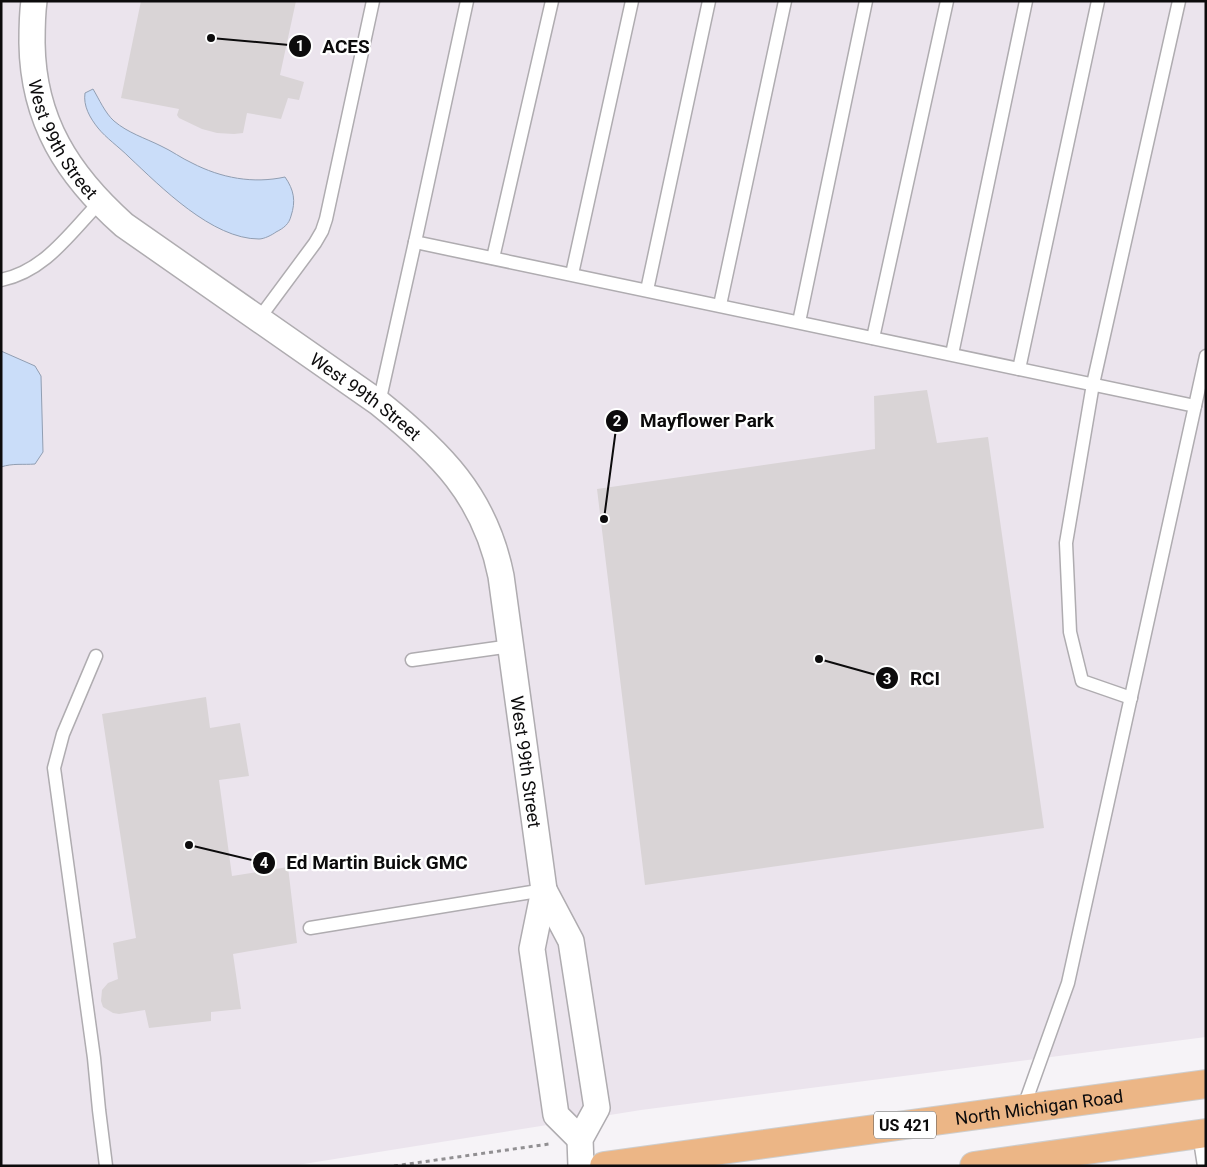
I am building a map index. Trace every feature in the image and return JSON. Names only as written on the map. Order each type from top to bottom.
[{"type":"main road","name":"North Michigan Road","points":[[604,1166],[1206,1084]]},
{"type":"main road","points":[[974,1166],[1202,1134]]},
{"type":"street","name":"West 99th Street","points":[[34,1],[32,54],[35,83],[42,108],[50,132],[62,155],[99,203],[124,225],[379,403],[433,449],[458,477],[480,511],[496,551],[511,646],[544,890],[532,949],[556,1115],[580,1140],[597,1108],[571,941],[544,890]]},
{"type":"street","points":[[580,1140],[581,1166]]},
{"type":"lane","points":[[258,320],[322,231],[373,1]]},
{"type":"lane","points":[[379,403],[467,1]]},
{"type":"lane","points":[[493,258],[552,1]]},
{"type":"lane","points":[[572,274],[632,1]]},
{"type":"lane","points":[[647,290],[708,1]]},
{"type":"lane","points":[[720,306],[785,1]]},
{"type":"lane","points":[[799,322],[866,1]]},
{"type":"lane","points":[[873,338],[947,1]]},
{"type":"lane","points":[[952,354],[1026,1]]},
{"type":"lane","points":[[1019,369],[1098,1]]},
{"type":"lane","points":[[1130,698],[1082,681],[1070,632],[1066,543],[1093,384],[1179,1]]},
{"type":"lane","points":[[1,280],[15,277],[41,263],[99,203]]},
{"type":"lane","points":[[415,242],[1195,406]]},
{"type":"lane","points":[[1023,1109],[1068,983],[1206,356]]},
{"type":"lane","points":[[412,660],[511,646]]},
{"type":"lane","points":[[96,656],[63,734],[54,768],[94,1058],[98,1110],[106,1166]]},
{"type":"lane","points":[[310,928],[544,890]]},
{"type":"lane","points":[[1202,1134],[1204,1166]]},
{"type":"path","points":[[394,1166],[580,1140]]},
{"type":"shaded area","points":[[1,1],[1206,1],[1206,1037],[641,1110],[291,1166],[1,1166]]},
{"type":"water","points":[[93,89],[102,106],[119,125],[203,168],[226,176],[249,180],[285,177],[294,200],[293,211],[287,224],[270,236],[263,238],[241,237],[223,230],[188,209],[98,128],[90,116],[85,103],[85,93]]},
{"type":"water","points":[[1,351],[35,366],[41,376],[43,452],[35,464],[1,467]]},
{"type":"building","points":[[141,1],[296,1],[280,75],[304,82],[299,100],[288,98],[281,119],[247,113],[243,133],[234,134],[217,133],[202,129],[179,118],[177,115],[179,109],[121,98]]},
{"type":"building","points":[[927,390],[937,443],[988,437],[1044,828],[645,885],[597,489],[875,449],[874,396]]},
{"type":"building","points":[[206,697],[210,728],[240,723],[249,776],[219,780],[232,876],[288,867],[297,943],[233,954],[241,1009],[211,1012],[211,1021],[149,1028],[145,1010],[119,1014],[113,1013],[103,1007],[101,1001],[102,990],[108,983],[118,979],[113,943],[136,938],[102,714]]},
{"type":"place","name":"ACES","points":[[211,38]]},
{"type":"place","name":"Mayflower Park","points":[[604,519]]},
{"type":"place","name":"RCI","points":[[819,659]]},
{"type":"place","name":"Ed Martin Buick GMC","points":[[189,845]]}]
